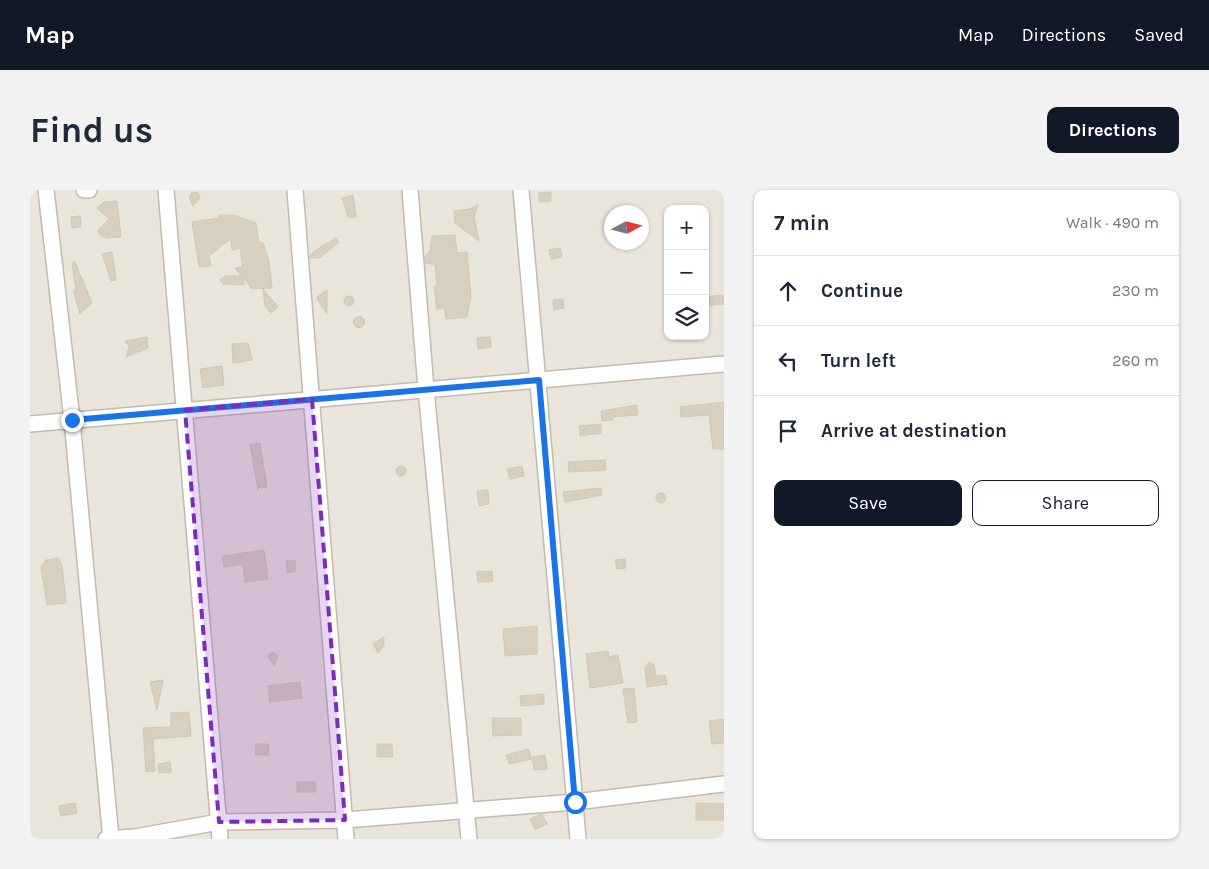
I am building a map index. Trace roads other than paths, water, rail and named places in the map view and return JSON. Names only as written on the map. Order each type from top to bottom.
[{"type":"street","points":[[46,190],[72,420],[111,839]]},
{"type":"street","points":[[84,190],[89,190]]},
{"type":"street","points":[[166,190],[220,839]]},
{"type":"street","points":[[295,190],[346,839]]},
{"type":"street","points":[[410,190],[426,390],[469,839]]},
{"type":"street","points":[[521,190],[578,839]]},
{"type":"street","points":[[30,424],[724,364]]},
{"type":"street","points":[[106,839],[219,822],[345,820],[465,811],[575,802],[724,784]]}]
